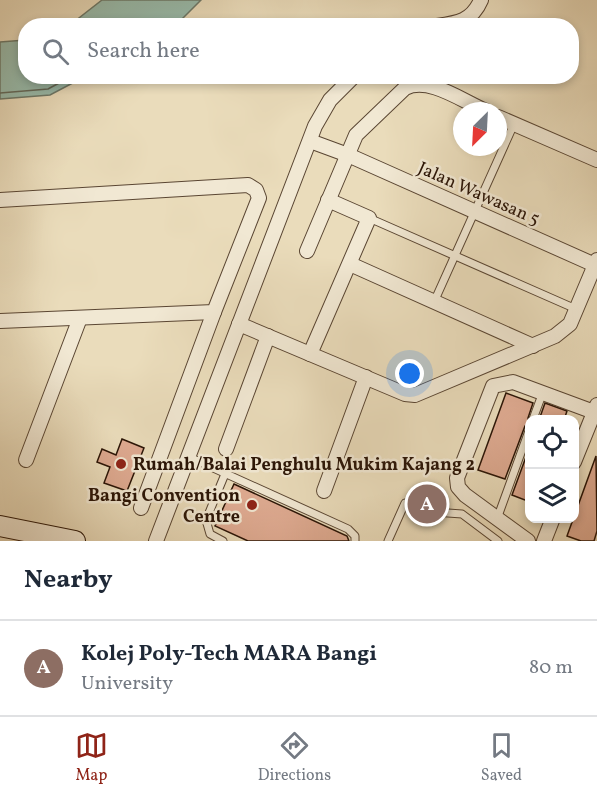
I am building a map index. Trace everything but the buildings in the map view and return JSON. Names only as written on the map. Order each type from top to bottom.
[{"type":"main road","points":[[0,526],[75,541]]},
{"type":"street","points":[[469,18],[481,0]]},
{"type":"street","points":[[156,541],[310,141],[330,100],[346,84]]},
{"type":"street","points":[[307,251],[356,135],[405,88],[414,84],[426,84],[466,102]]},
{"type":"street","points":[[507,121],[597,160]]},
{"type":"street","name":"Jalan Wawasan 5","points":[[310,141],[348,155],[596,263]]},
{"type":"street","points":[[0,200],[248,185],[256,190],[259,198],[141,508]]},
{"type":"street","points":[[310,354],[369,218],[328,200]]},
{"type":"street","points":[[239,324],[405,394],[415,395],[555,336],[570,324],[596,263]]},
{"type":"street","points":[[350,264],[533,346]]},
{"type":"street","points":[[228,279],[252,289]]},
{"type":"street","points":[[0,321],[214,312]]},
{"type":"street","points":[[26,460],[80,318]]},
{"type":"street","points":[[226,449],[268,336]]},
{"type":"street","points":[[324,492],[366,377]]},
{"type":"street","points":[[528,541],[465,495],[458,487],[457,478],[493,386],[513,382],[596,407],[579,450]]},
{"type":"street","points":[[544,541],[551,523]]},
{"type":"lane","points":[[434,302],[514,124]]},
{"type":"lane","points":[[369,218],[576,309]]},
{"type":"lane","points":[[535,415],[543,392]]},
{"type":"lane","points":[[497,519],[525,442]]},
{"type":"lane","points":[[189,457],[348,529],[355,536],[355,541]]},
{"type":"lane","points":[[223,541],[210,534],[206,525],[225,474]]},
{"type":"lane","points":[[388,541],[405,503],[434,512],[462,514],[498,541]]},
{"type":"water","points":[[102,0],[201,0],[183,18],[79,18]]},
{"type":"water","points":[[18,41],[18,84],[71,84],[50,95],[0,99],[0,42]]},
{"type":"place","name":"Rumah/Balai Penghulu Mukim Kajang 2","points":[[121,464]]},
{"type":"place","name":"Kolej Poly-Tech MARA Bangi","points":[[427,504]]},
{"type":"place","name":"Bangi Convention Centre","points":[[252,505]]}]
